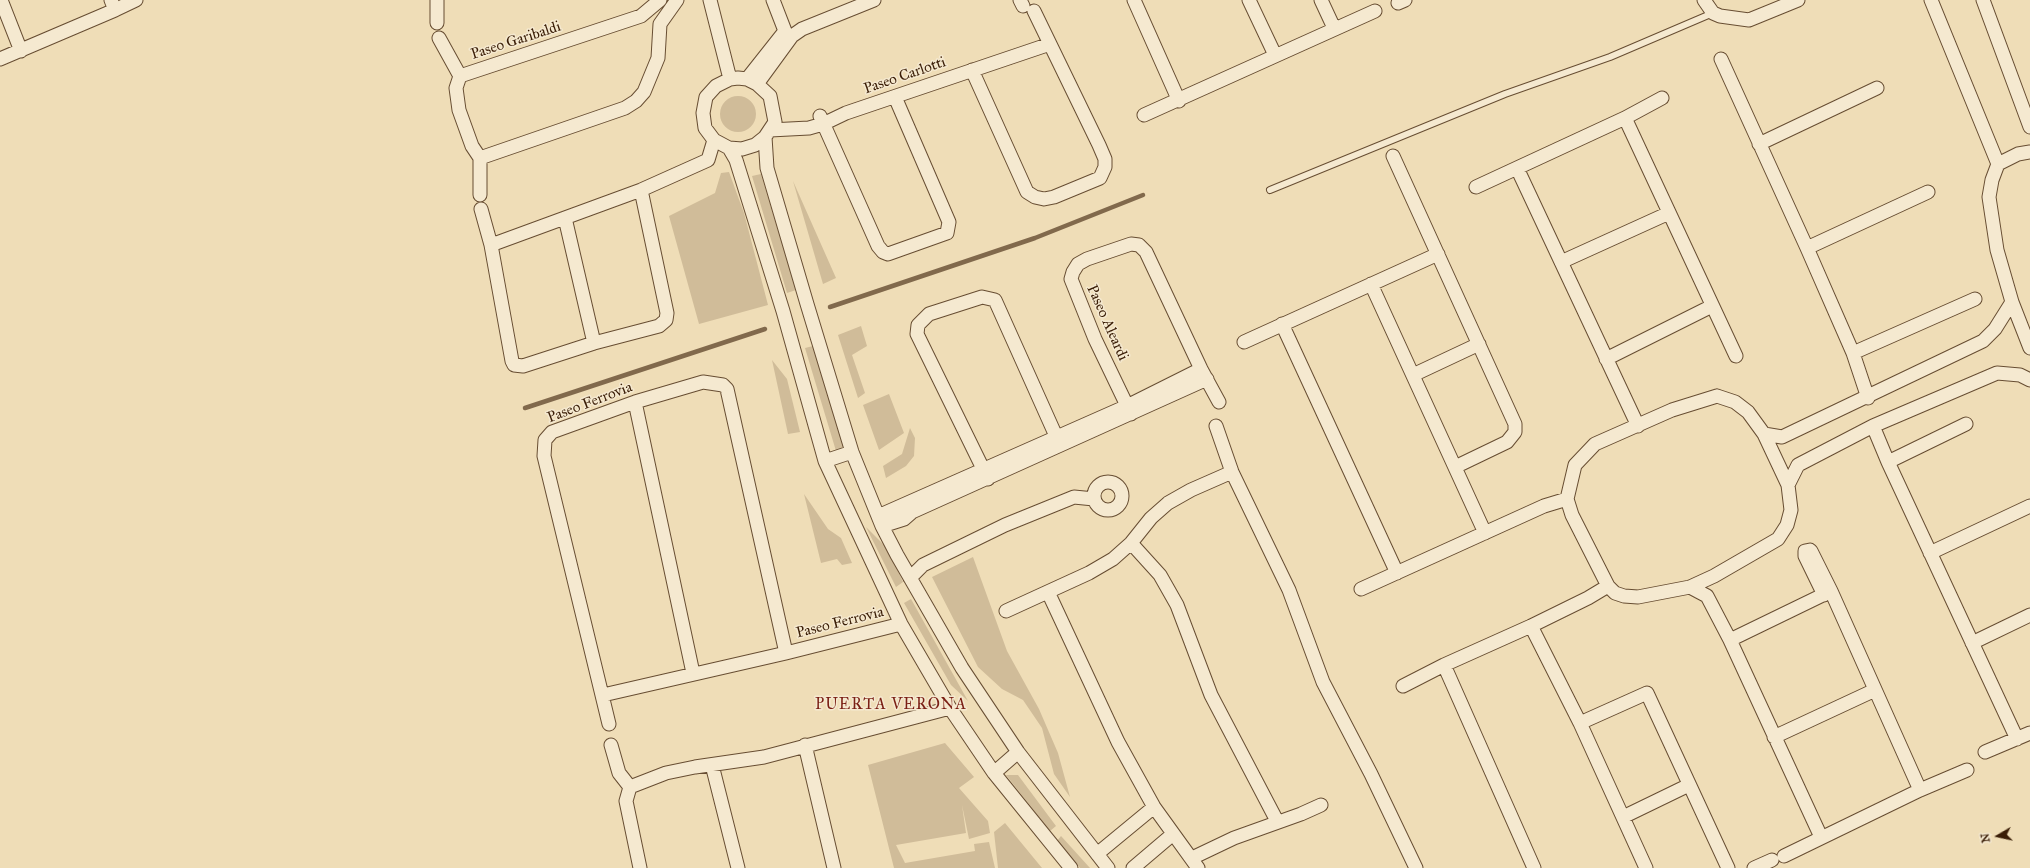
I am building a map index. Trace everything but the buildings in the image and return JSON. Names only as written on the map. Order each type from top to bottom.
[{"type":"street","points":[[1,0],[21,51]]},
{"type":"street","points":[[0,59],[21,51],[113,5],[136,0]]},
{"type":"street","points":[[437,0],[437,23]]},
{"type":"street","name":"Paseo Garibaldi","points":[[480,195],[480,158],[472,146],[459,110],[456,88],[460,76],[641,16],[660,0]]},
{"type":"street","points":[[480,158],[624,108],[636,101],[644,92],[658,58],[660,24],[677,0]]},
{"type":"street","points":[[710,0],[730,79]]},
{"type":"street","points":[[773,0],[788,33]]},
{"type":"street","points":[[752,81],[788,33],[874,0]]},
{"type":"street","points":[[1134,0],[1179,101]]},
{"type":"street","points":[[1249,0],[1275,56]]},
{"type":"street","points":[[1321,0],[1334,28]]},
{"type":"street","points":[[1704,0],[1713,13],[1733,19],[1749,20],[1798,0]]},
{"type":"street","points":[[1931,0],[1998,164],[1992,180],[1989,197],[1997,250],[2012,302],[2030,348]]},
{"type":"street","points":[[1983,0],[2030,127]]},
{"type":"street","points":[[972,70],[1027,192],[1034,197],[1044,199],[1054,197],[1100,178],[1105,167],[1104,159],[1050,44],[1026,5]]},
{"type":"street","points":[[1144,115],[1179,101],[1334,28],[1375,11]]},
{"type":"street","points":[[641,16],[660,24]]},
{"type":"street","points":[[439,38],[460,76]]},
{"type":"street","name":"Paseo Carlotti","points":[[821,120],[895,97],[1050,44]]},
{"type":"street","points":[[1721,59],[1808,248],[1853,353],[1868,398]]},
{"type":"street","points":[[895,97],[949,222],[947,233],[888,254],[883,252],[878,246],[821,120],[809,128],[770,130],[755,145],[742,149],[729,148],[714,140],[705,128],[703,112],[706,98],[716,86],[730,79],[752,81],[770,96],[770,130],[767,168],[852,452],[880,521],[910,578],[962,668],[1018,752],[1108,868]]},
{"type":"street","points":[[1759,144],[1877,88]]},
{"type":"street","points":[[1476,187],[1625,118],[1662,98]]},
{"type":"street","points":[[1625,118],[1736,356]]},
{"type":"street","points":[[491,245],[641,190],[708,160],[714,140]]},
{"type":"street","points":[[729,148],[736,160],[783,311],[825,461],[901,624],[950,708],[994,773],[1071,868]]},
{"type":"street","points":[[1998,164],[2018,154],[2030,152]]},
{"type":"street","points":[[1393,156],[1512,416],[1515,432],[1507,442],[1455,467]]},
{"type":"street","points":[[1517,168],[1638,426]]},
{"type":"street","points":[[481,209],[491,245],[512,361],[514,365],[523,366],[659,326],[667,316],[641,190]]},
{"type":"street","points":[[1808,248],[1928,192]]},
{"type":"street","points":[[1561,262],[1669,213]]},
{"type":"street","points":[[565,218],[594,344]]},
{"type":"street","name":"Paseo Aleardi","points":[[1129,410],[1095,339],[1071,279],[1078,264],[1087,259],[1131,244],[1139,245],[1143,248],[1219,402]]},
{"type":"street","points":[[1244,342],[1438,254]]},
{"type":"street","points":[[1371,284],[1485,533]]},
{"type":"street","points":[[986,474],[917,334],[918,325],[929,314],[982,297],[994,300],[1058,440]]},
{"type":"street","points":[[1853,353],[1975,299]]},
{"type":"street","points":[[1764,434],[1782,437],[1868,398],[1983,341],[1995,329],[2012,302]]},
{"type":"street","points":[[1606,359],[1712,306]]},
{"type":"street","points":[[1282,324],[1397,573]]},
{"type":"street","points":[[1413,375],[1479,344]]},
{"type":"street","points":[[1788,485],[1798,466],[1873,426],[1997,373],[2020,375],[2030,380]]},
{"type":"street","points":[[880,521],[904,518],[912,512],[986,474],[1058,440],[1129,410],[1204,374]]},
{"type":"street","name":"Paseo Ferrovia","points":[[786,653],[727,389],[723,385],[703,382],[635,402],[552,432],[545,440],[544,456],[603,695],[693,673],[786,653],[901,624]]},
{"type":"street","points":[[1717,396],[1735,402],[1748,412],[1764,434],[1788,485],[1791,510],[1787,525],[1778,539],[1714,576],[1690,587],[1638,597],[1624,596],[1615,592],[1608,586],[1572,515],[1567,499],[1576,465],[1595,444],[1672,410],[1717,396]]},
{"type":"street","points":[[635,402],[693,673]]},
{"type":"street","points":[[1888,462],[1966,424]]},
{"type":"street","points":[[1216,426],[1232,472],[1289,590],[1323,682],[1374,780],[1414,867]]},
{"type":"street","points":[[1873,426],[1888,462],[2017,739]]},
{"type":"street","points":[[825,461],[852,452]]},
{"type":"street","points":[[1006,611],[1048,592],[1113,559],[1131,544],[1151,518],[1168,503],[1190,490],[1232,472]]},
{"type":"street","points":[[910,578],[923,565],[1005,525],[1074,497],[1094,499]]},
{"type":"street","points":[[1361,589],[1544,506],[1567,499]]},
{"type":"street","points":[[1930,553],[2030,506]]},
{"type":"street","points":[[1131,544],[1160,575],[1177,606],[1214,701],[1277,822]]},
{"type":"street","points":[[1714,576],[1714,595],[1774,737],[1821,837]]},
{"type":"street","points":[[1403,686],[1444,665],[1531,626],[1608,586]]},
{"type":"street","points":[[1690,587],[1707,596],[1733,639]]},
{"type":"street","points":[[1048,592],[1099,703],[1154,807],[1195,863],[1234,838],[1301,814],[1321,805]]},
{"type":"street","points":[[1733,639],[1827,593],[1875,690],[1920,790]]},
{"type":"street","points":[[1972,643],[2030,615]]},
{"type":"street","points":[[1531,626],[1580,723],[1646,868]]},
{"type":"street","points":[[1444,665],[1534,868]]},
{"type":"street","points":[[1774,737],[1875,690]]},
{"type":"street","points":[[1580,723],[1647,693],[1728,868]]},
{"type":"street","points":[[603,695],[610,724]]},
{"type":"street","points":[[630,787],[666,773],[764,757],[950,708]]},
{"type":"street","points":[[1985,752],[2030,733]]},
{"type":"street","points":[[611,745],[619,773],[630,787]]},
{"type":"street","points":[[805,745],[834,868]]},
{"type":"street","points":[[994,773],[1018,752]]},
{"type":"street","points":[[712,765],[738,868]]},
{"type":"street","points":[[1754,868],[1920,790],[1967,770]]},
{"type":"street","points":[[1623,817],[1689,785]]},
{"type":"street","points":[[630,787],[626,801],[640,868]]},
{"type":"street","points":[[1097,854],[1154,807]]},
{"type":"street","points":[[1133,868],[1173,834]]},
{"type":"lane","points":[[1270,190],[1505,94],[1610,57],[1713,13]]},
{"type":"shaded area","points":[[738,96],[751,101],[756,114],[751,127],[738,132],[725,127],[720,114],[725,101]]},
{"type":"shaded area","points":[[729,172],[744,213],[768,305],[699,324],[669,216],[715,193],[721,173]]},
{"type":"shaded area","points":[[761,174],[796,290],[787,293],[752,176]]},
{"type":"shaded area","points":[[793,181],[836,278],[823,284]]},
{"type":"shaded area","points":[[861,326],[867,346],[852,355],[865,393],[858,398],[838,335]]},
{"type":"shaded area","points":[[813,346],[846,453],[836,451],[805,348]]},
{"type":"shaded area","points":[[772,360],[787,379],[800,432],[788,434]]},
{"type":"shaded area","points":[[889,394],[904,433],[879,450],[863,405]]},
{"type":"shaded area","points":[[910,428],[915,438],[914,456],[906,466],[886,478],[883,466],[902,454]]},
{"type":"shaded area","points":[[804,494],[828,529],[841,538],[852,563],[842,565],[837,559],[821,563]]},
{"type":"shaded area","points":[[866,527],[887,548],[903,582],[896,587]]},
{"type":"shaded area","points":[[973,557],[1007,651],[1039,709],[1058,753],[1070,797],[1054,774],[1042,728],[1023,700],[1002,689],[978,667],[932,577]]},
{"type":"shaded area","points":[[911,599],[968,701],[951,685],[904,603]]},
{"type":"shaded area","points":[[945,743],[974,777],[959,788],[988,821],[990,833],[969,839],[962,805],[966,833],[896,845],[905,863],[975,851],[974,844],[989,842],[995,868],[894,868],[868,765]]},
{"type":"shaded area","points":[[1006,775],[1018,775],[1056,826],[1050,831]]},
{"type":"shaded area","points":[[1005,823],[1042,868],[998,868],[994,832]]},
{"type":"shaded area","points":[[1061,836],[1090,868],[1080,868],[1057,841]]},
{"type":"waterway","points":[[830,307],[1035,238],[1143,195]]},
{"type":"waterway","points":[[525,408],[765,329]]},
{"type":"district","name":"PUERTA VERONA","points":[[891,705]]}]
